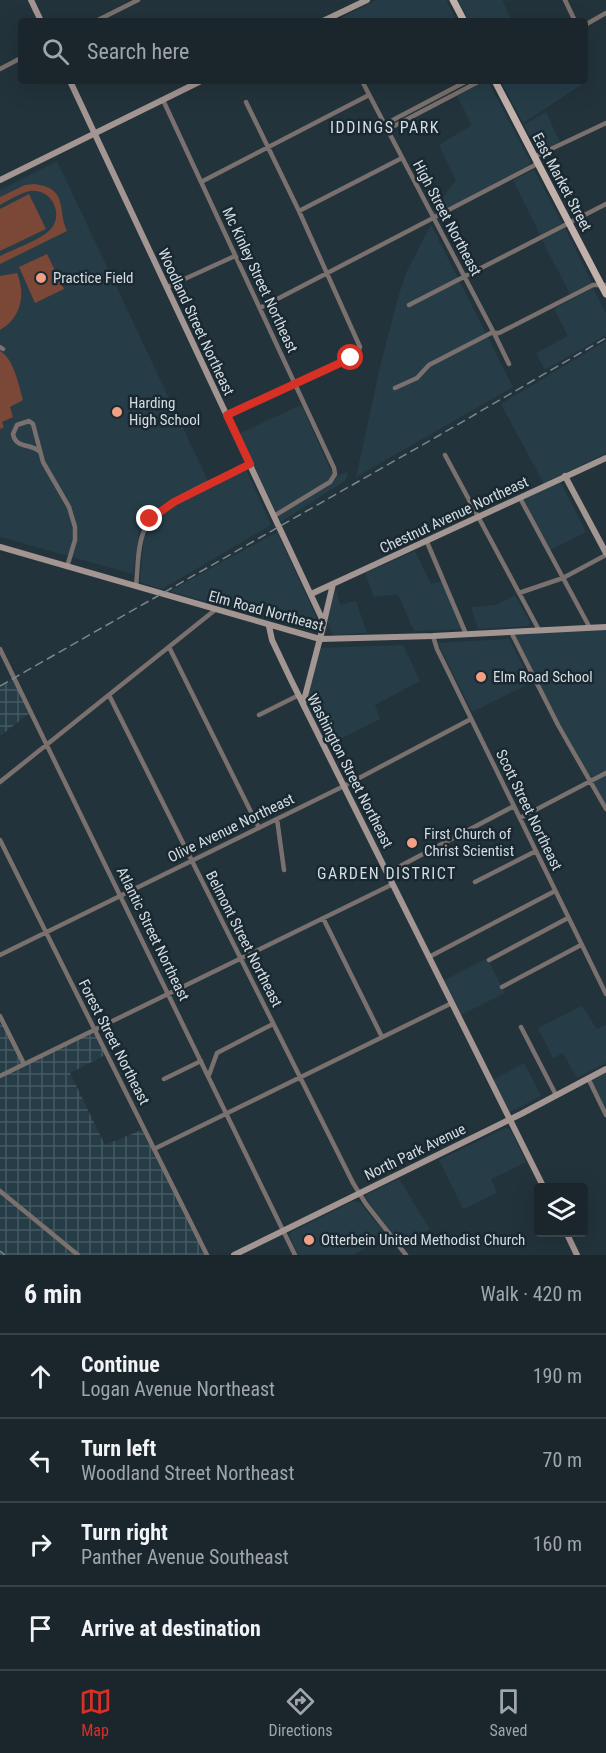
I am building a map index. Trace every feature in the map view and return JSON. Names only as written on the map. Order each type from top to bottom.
[{"type":"main road","points":[[453,0],[462,18]]},
{"type":"main road","name":"East Market Street","points":[[497,84],[604,285],[606,294]]},
{"type":"street","points":[[31,0],[40,18]]},
{"type":"street","points":[[102,18],[138,0]]},
{"type":"street","points":[[332,18],[367,0]]},
{"type":"street","points":[[565,0],[574,18]]},
{"type":"street","points":[[588,23],[606,13]]},
{"type":"street","points":[[0,69],[18,60]]},
{"type":"street","name":"Woodland Street Northeast","points":[[71,84],[324,623]]},
{"type":"street","points":[[0,180],[195,84]]},
{"type":"street","name":"High Street Northeast","points":[[364,84],[509,364]]},
{"type":"street","points":[[386,127],[391,121],[461,84]]},
{"type":"street","points":[[386,127],[394,126],[474,84]]},
{"type":"street","points":[[201,182],[369,95]]},
{"type":"street","name":"Mc Kinley Street Northeast","points":[[163,99],[335,471],[330,482],[274,516]]},
{"type":"street","points":[[227,415],[351,358],[359,350],[359,341],[246,102]]},
{"type":"street","points":[[260,308],[433,218],[606,123]]},
{"type":"street","points":[[299,211],[402,158]]},
{"type":"street","points":[[409,305],[606,204]]},
{"type":"street","points":[[166,287],[235,256]]},
{"type":"street","points":[[396,388],[417,378],[429,365],[491,333],[499,333],[593,285],[604,285]]},
{"type":"street","points":[[39,451],[35,447],[20,445],[16,442],[14,434],[17,425],[29,421],[33,424],[37,433],[39,451],[47,471],[69,507],[76,537],[67,567]]},
{"type":"street","points":[[446,455],[539,630]]},
{"type":"street","name":"Chestnut Avenue Northeast","points":[[311,594],[606,458]]},
{"type":"street","points":[[136,586],[142,536],[150,519],[174,502],[250,464]]},
{"type":"street","points":[[519,593],[563,578],[606,554],[565,476]]},
{"type":"street","points":[[520,498],[590,628]]},
{"type":"street","points":[[427,542],[466,634]]},
{"type":"street","name":"Elm Road Northeast","points":[[0,547],[320,639],[606,627]]},
{"type":"street","points":[[303,704],[333,584]]},
{"type":"street","points":[[0,782],[215,610]]},
{"type":"street","name":"Washington Street Northeast","points":[[269,626],[272,640],[298,696],[542,1183]]},
{"type":"street","points":[[512,632],[552,714],[606,809]]},
{"type":"street","name":"Scott Street Northeast","points":[[433,636],[437,649],[606,994]]},
{"type":"street","points":[[169,647],[259,828]]},
{"type":"street","name":"Atlantic Street Northeast","points":[[0,649],[295,1255]]},
{"type":"street","name":"Belmont Street Northeast","points":[[109,695],[359,1193],[406,1255]]},
{"type":"street","points":[[259,715],[298,696]]},
{"type":"street","name":"Olive Avenue Northeast","points":[[0,955],[344,786],[471,719]]},
{"type":"street","points":[[520,818],[606,773]]},
{"type":"street","points":[[387,873],[514,806]]},
{"type":"street","points":[[277,819],[284,870]]},
{"type":"street","name":"Forest Street Northeast","points":[[0,840],[207,1255]]},
{"type":"street","points":[[475,882],[536,852]]},
{"type":"street","points":[[0,1076],[393,884]]},
{"type":"street","points":[[429,957],[555,891]]},
{"type":"street","points":[[323,918],[382,1037]]},
{"type":"street","points":[[489,960],[568,918]]},
{"type":"street","points":[[502,987],[581,945]]},
{"type":"street","points":[[154,1149],[452,1003]]},
{"type":"street","points":[[0,1016],[24,1064]]},
{"type":"street","points":[[208,1076],[217,1053],[273,1024]]},
{"type":"street","points":[[521,1027],[556,1095]]},
{"type":"street","points":[[164,1079],[201,1061]]},
{"type":"street","name":"North Park Avenue","points":[[234,1255],[606,1069]]},
{"type":"street","points":[[588,1078],[606,1114]]},
{"type":"street","points":[[0,1191],[78,1255]]},
{"type":"street","points":[[568,1237],[577,1255]]},
{"type":"shaded area","points":[[376,0],[446,0],[455,18],[341,18]]},
{"type":"shaded area","points":[[458,0],[502,0],[511,18],[467,18]]},
{"type":"shaded area","points":[[480,84],[490,84],[530,161],[529,165],[434,216],[432,212],[456,180],[439,145],[472,125],[457,96]]},
{"type":"shaded area","points":[[503,84],[580,84],[581,85],[523,123]]},
{"type":"shaded area","points":[[546,112],[560,142],[538,152],[524,125]]},
{"type":"shaded area","points":[[57,161],[208,481],[160,506],[149,515],[139,534],[133,574],[0,537],[0,190]]},
{"type":"shaded area","points":[[534,170],[562,223],[540,235],[513,180]]},
{"type":"shaded area","points":[[25,185],[45,186],[57,195],[67,231],[0,264],[0,256],[40,237],[54,224],[56,210],[54,203],[38,191],[22,193],[0,205],[0,197]]},
{"type":"shaded area","points":[[29,194],[46,229],[0,251],[0,209]]},
{"type":"shaded area","points":[[431,225],[513,387],[356,477],[399,294],[407,271]]},
{"type":"shaded area","points":[[565,228],[592,283],[570,294],[542,240]]},
{"type":"shaded area","name":"Practice Field","points":[[47,254],[64,289],[35,303],[19,267]]},
{"type":"shaded area","points":[[17,273],[21,290],[20,305],[13,319],[0,330],[0,276]]},
{"type":"shaded area","points":[[593,288],[606,313],[606,335],[545,370],[536,353],[568,336],[554,309]]},
{"type":"shaded area","points":[[606,341],[606,453],[544,484],[501,404]]},
{"type":"shaded area","points":[[0,351],[12,366],[23,400],[10,407],[13,417],[2,422],[4,427],[0,429]]},
{"type":"shaded area","points":[[301,405],[332,473],[339,475],[348,472],[346,480],[281,522],[238,434]]},
{"type":"shaded area","points":[[246,469],[271,525],[162,589],[140,582],[144,537],[155,519],[171,507]]},
{"type":"shaded area","points":[[560,481],[586,532],[550,550],[523,499]]},
{"type":"shaded area","points":[[277,532],[316,616],[318,622],[314,632],[170,591]]},
{"type":"shaded area","points":[[415,551],[431,584],[443,581],[462,629],[414,631],[398,594],[374,597],[365,573]]},
{"type":"shaded area","points":[[336,588],[340,605],[356,601],[367,633],[333,635],[327,622]]},
{"type":"shaded area","points":[[515,595],[530,622],[528,626],[478,629],[471,607],[496,605]]},
{"type":"shaded area","points":[[606,627],[606,809],[558,725],[511,632]]},
{"type":"shaded area","points":[[509,639],[531,683],[472,712],[438,643]]},
{"type":"shaded area","points":[[403,645],[420,681],[375,705],[380,719],[327,746],[306,704],[321,648]]},
{"type":"shaded area","points":[[14,678],[31,712],[0,736],[0,687]]},
{"type":"shaded area","points":[[487,958],[505,993],[461,1015],[443,981]]},
{"type":"shaded area","points":[[582,1006],[597,1029],[606,1025],[606,1063],[577,1078],[563,1053],[553,1058],[538,1028]]},
{"type":"shaded area","points":[[0,1016],[24,1064],[95,1030],[107,1054],[70,1073],[105,1145],[144,1129],[207,1255],[0,1255]]},
{"type":"shaded area","points":[[524,1063],[541,1096],[510,1112],[493,1080]]},
{"type":"shaded area","points":[[606,1069],[606,1115],[588,1078]]},
{"type":"shaded area","points":[[505,1128],[510,1129],[526,1162],[491,1179],[497,1193],[463,1209],[439,1160]]},
{"type":"shaded area","points":[[399,1179],[430,1229],[401,1246],[365,1197]]},
{"type":"shaded area","points":[[354,1201],[360,1203],[387,1236],[353,1255],[298,1255],[290,1237],[291,1232]]},
{"type":"railway","points":[[0,686],[606,338]]},
{"type":"railway","points":[[0,1251],[5,1255]]},
{"type":"place","name":"Practice Field","points":[[41,278]]},
{"type":"place","name":"Harding High School","points":[[117,412]]},
{"type":"place","name":"Elm Road School","points":[[481,677]]},
{"type":"place","name":"First Church of Christ Scientist","points":[[412,843]]},
{"type":"place","name":"Otterbein United Methodist Church","points":[[309,1240]]},
{"type":"district","name":"IDDINGS PARK","points":[[385,127]]},
{"type":"district","name":"GARDEN DISTRICT","points":[[387,873]]},
{"type":"route","points":[[150,519],[174,502],[250,464],[227,415],[351,358]]}]
